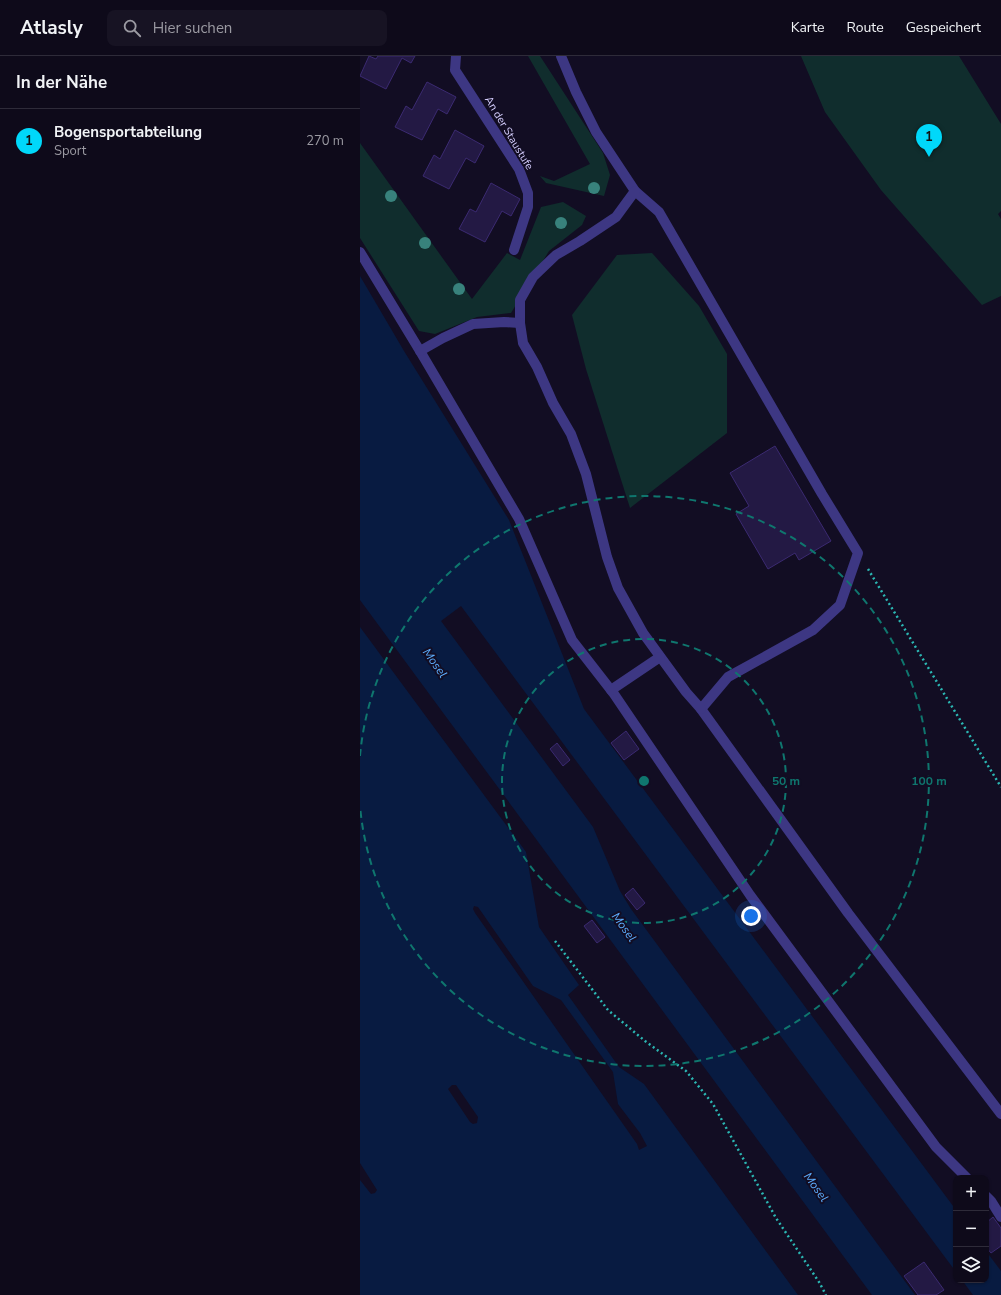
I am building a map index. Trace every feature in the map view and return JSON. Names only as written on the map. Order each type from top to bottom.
[{"type":"street","points":[[561,56],[576,92],[596,132],[635,191],[659,212],[822,494],[858,553],[840,605],[813,630],[728,677],[700,709]]},
{"type":"street","name":"An der Staustufe","points":[[455,57],[455,70],[519,169],[528,193],[528,207],[514,250]]},
{"type":"street","points":[[635,191],[616,217],[556,255],[533,277],[520,300],[520,322],[523,343],[537,367],[553,403],[571,434],[586,474],[607,557],[618,588],[643,633],[660,657],[700,709],[848,914],[1001,1114]]},
{"type":"street","points":[[360,252],[519,519],[572,640],[611,690],[750,895],[936,1147],[964,1175]]},
{"type":"street","points":[[420,351],[473,324],[520,322]]},
{"type":"street","points":[[611,690],[660,657]]},
{"type":"street","points":[[989,1199],[1001,1217]]},
{"type":"path","points":[[858,553],[1001,787]]},
{"type":"path","points":[[555,941],[608,1010],[645,1041],[686,1071],[713,1104],[776,1218],[807,1263],[826,1295]]},
{"type":"green space","points":[[528,56],[540,56],[603,153],[610,175],[604,196],[546,183],[540,176],[554,181],[590,164]]},
{"type":"green space","points":[[801,56],[959,56],[1001,124],[1001,211],[998,214],[1001,219],[1001,296],[982,305],[881,190],[825,112]]},
{"type":"green space","points":[[360,143],[472,299],[507,253],[520,260],[541,207],[563,202],[586,216],[582,225],[549,251],[511,313],[477,317],[435,334],[419,331],[360,238]]},
{"type":"green space","points":[[652,253],[699,306],[727,354],[727,433],[630,508],[586,369],[572,315],[617,255]]},
{"type":"water","name":"Mosel","points":[[360,276],[404,351],[509,520],[584,709],[953,1206],[953,1268],[461,606],[441,621],[593,827],[620,891],[631,909],[915,1295],[872,1295],[360,600]]},
{"type":"water","points":[[360,627],[526,852],[539,927],[579,985],[568,995],[619,1067],[644,1084],[798,1295],[360,1295],[360,1180],[371,1194],[375,1193],[377,1190],[360,1163]],"holes":[[[474,906],[478,907],[533,986],[561,1000],[613,1072],[618,1104],[640,1133],[647,1146],[639,1150],[637,1144],[475,913],[473,909]],[[452,1085],[456,1085],[478,1117],[477,1123],[473,1124],[470,1122],[448,1089]]]},
{"type":"water","points":[[989,1255],[1001,1271],[1001,1295],[973,1295],[964,1283],[989,1283]]},
{"type":"building","points":[[369,56],[376,59],[378,56],[415,56],[411,63],[402,58],[386,89],[360,76]]},
{"type":"building","points":[[427,82],[456,97],[447,114],[438,109],[422,140],[395,127],[406,106],[412,110]]},
{"type":"building","points":[[455,130],[484,146],[475,163],[466,158],[449,189],[423,176],[434,155],[440,159]]},
{"type":"building","points":[[491,183],[520,199],[511,216],[502,211],[485,242],[459,229],[470,209],[476,212]]},
{"type":"building","points":[[775,446],[831,541],[799,560],[795,553],[768,569],[736,514],[749,506],[730,473]]},
{"type":"building","points":[[626,731],[639,749],[624,760],[611,743]]},
{"type":"building","points":[[557,743],[570,760],[563,766],[550,749]]},
{"type":"building","points":[[633,888],[645,903],[637,910],[625,895]]},
{"type":"building","points":[[592,920],[605,937],[597,943],[584,926]]},
{"type":"building","points":[[993,1217],[1001,1228],[1001,1246],[991,1253],[989,1251],[989,1220]]},
{"type":"building","points":[[924,1262],[944,1290],[936,1295],[918,1295],[904,1276]]},
{"type":"place","name":"Bogensportabteilung","points":[[929,157]]}]
